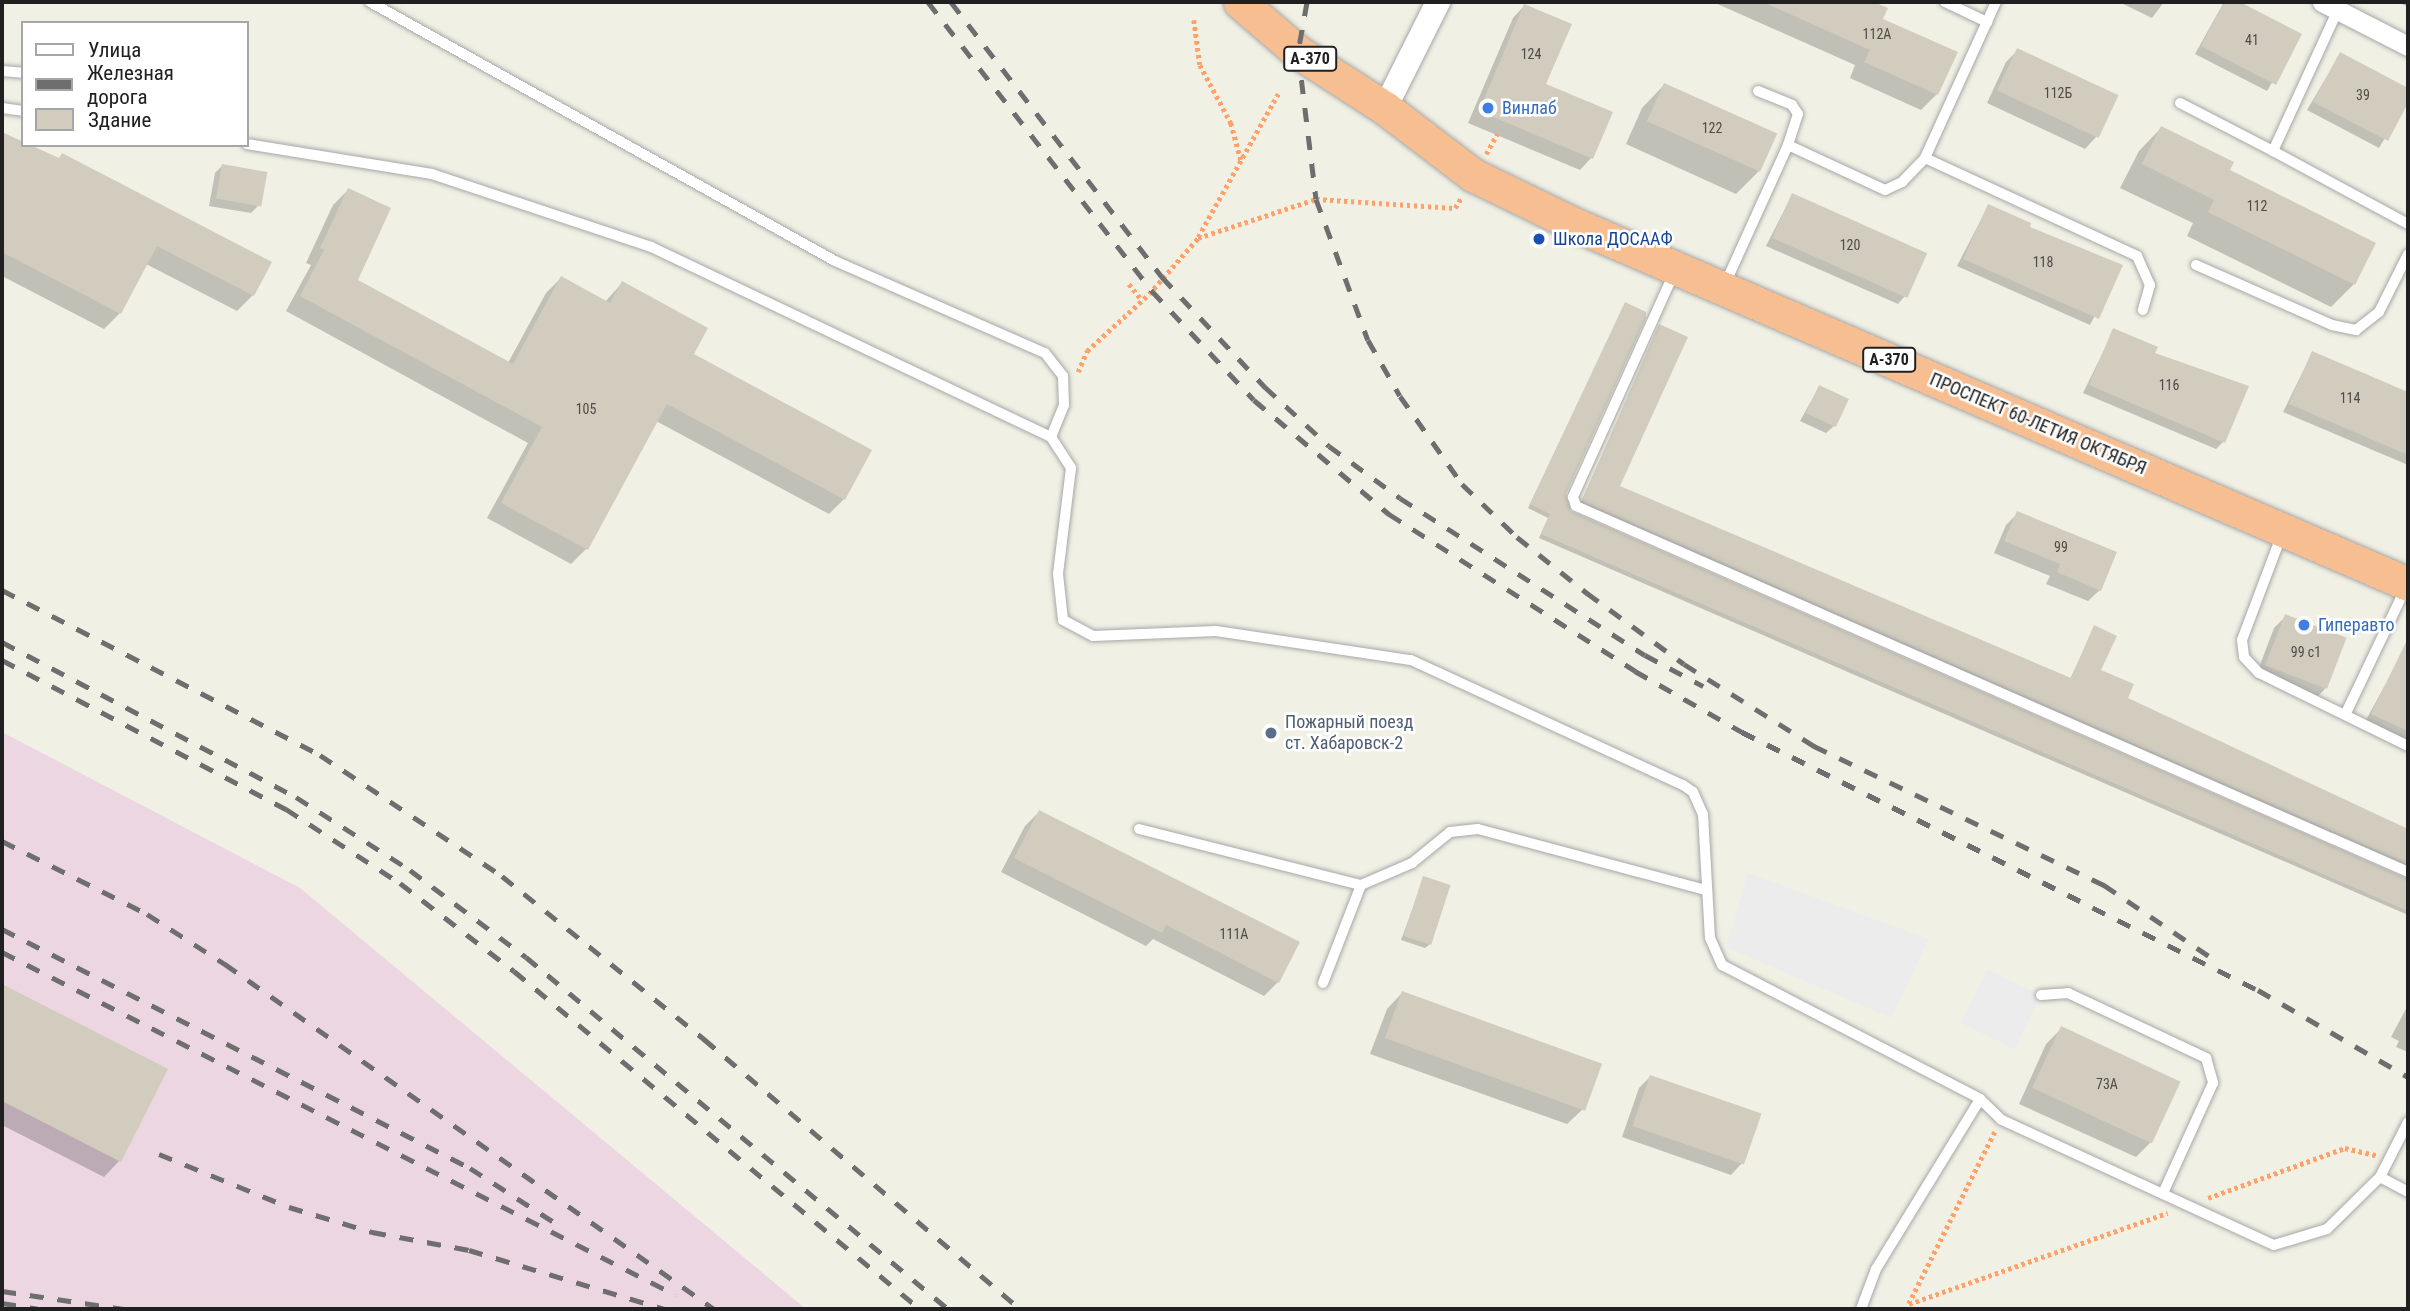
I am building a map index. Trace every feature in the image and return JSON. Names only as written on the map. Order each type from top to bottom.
[{"type":"highway","name":"ПРОСПЕКТ 60-ЛЕТИЯ ОКТЯБРЯ","points":[[1240,2],[1298,52],[1385,108],[1473,175],[1676,268],[2408,584]]},
{"type":"street","points":[[1385,108],[1438,2]]},
{"type":"street","points":[[2330,6],[2408,46]]},
{"type":"lane","points":[[370,2],[835,261],[1045,353],[1063,376],[1064,405],[1051,437]]},
{"type":"lane","points":[[1945,2],[1987,22]]},
{"type":"lane","points":[[1788,145],[1885,190],[1902,182],[1924,158],[1996,2]]},
{"type":"lane","points":[[2273,151],[2330,6]]},
{"type":"lane","points":[[2,71],[21,73]]},
{"type":"lane","points":[[1724,288],[1788,145],[1798,114],[1792,105],[1758,91]]},
{"type":"lane","points":[[2179,103],[2408,224]]},
{"type":"lane","points":[[2,108],[21,111]]},
{"type":"lane","points":[[248,144],[432,174],[651,247],[1051,437],[1070,468],[1059,574],[1063,620],[1093,636],[1216,631],[1411,660],[1693,792],[1703,814],[1712,951],[1722,965],[1980,1099],[2002,1120],[2274,1245],[2327,1229],[2381,1177],[2408,1122]]},
{"type":"lane","points":[[1924,158],[2137,256],[2150,285],[2143,310]]},
{"type":"lane","points":[[2196,265],[2332,325],[2356,330],[2379,312],[2408,254]]},
{"type":"lane","points":[[1676,268],[1573,497],[1576,506],[2408,872]]},
{"type":"lane","points":[[2283,530],[2242,640],[2245,657],[2259,673],[2346,713],[2408,746]]},
{"type":"lane","points":[[2346,713],[2408,584]]},
{"type":"lane","points":[[1139,829],[1361,885],[1412,863],[1462,828],[1706,890]]},
{"type":"lane","points":[[1322,983],[1361,885]]},
{"type":"lane","points":[[2041,995],[2068,993],[2206,1058],[2213,1083],[2163,1193]]},
{"type":"lane","points":[[1861,1309],[1876,1269],[1980,1099]]},
{"type":"lane","points":[[2381,1177],[2408,1192]]},
{"type":"path","points":[[1194,20],[1199,65],[1231,124],[1241,161]]},
{"type":"path","points":[[1064,405],[1087,351],[1142,300],[1198,238],[1278,94]]},
{"type":"path","points":[[1198,238],[1316,199],[1455,208],[1497,134]]},
{"type":"path","points":[[1129,284],[1142,300]]},
{"type":"path","points":[[2002,1120],[1909,1304],[2345,1148],[2390,1158]]},
{"type":"shaded area","points":[[2,732],[300,888],[806,1309],[2,1309]]},
{"type":"shaded area","points":[[1748,873],[1929,939],[1891,1018],[1726,947]]},
{"type":"shaded area","points":[[1987,969],[2041,995],[2015,1049],[1961,1023]]},
{"type":"building","points":[[1763,2],[1874,2],[1888,8],[1883,19],[1958,52],[1938,95],[1864,62],[1870,50]]},
{"type":"building","points":[[2224,2],[2240,2],[2302,34],[2276,85],[2201,46]]},
{"type":"building","points":[[1524,4],[1572,24],[1546,84],[1613,112],[1593,159],[1479,111]]},
{"type":"building","points":[[2017,48],[2119,95],[2099,138],[1997,91]]},
{"type":"building","points":[[2340,52],[2408,88],[2408,103],[2388,141],[2313,102]]},
{"type":"building","points":[[1664,83],[1777,133],[1760,172],[1647,121]]},
{"type":"building","points":[[2161,126],[2234,162],[2230,170],[2376,243],[2355,285],[2208,212],[2214,200],[2142,164]]},
{"type":"building","points":[[2,132],[21,141],[21,147],[35,147],[59,158],[62,153],[272,262],[254,296],[157,246],[121,314],[2,252]]},
{"type":"building","points":[[222,164],[267,172],[261,206],[216,198]]},
{"type":"building","points":[[348,188],[391,208],[358,280],[513,364],[561,276],[610,303],[622,281],[708,328],[694,354],[872,450],[845,500],[667,404],[588,550],[501,503],[542,427],[300,296],[324,250],[320,248]]},
{"type":"building","points":[[1792,193],[1927,253],[1907,298],[1772,238]]},
{"type":"building","points":[[1988,204],[2031,223],[2030,227],[2123,265],[2099,319],[1963,259]]},
{"type":"building","points":[[1625,302],[1646,312],[1646,318],[1566,494],[1571,511],[2408,879],[2408,911],[1541,534],[1550,514],[1530,504]]},
{"type":"building","points":[[1659,324],[1688,337],[1620,486],[2071,678],[2094,625],[2117,636],[2101,670],[2134,684],[2128,698],[2408,829],[2408,864],[1582,501]]},
{"type":"building","points":[[2113,328],[2158,347],[2155,353],[2249,386],[2225,443],[2089,385]]},
{"type":"building","points":[[2312,351],[2408,392],[2408,455],[2289,404]]},
{"type":"building","points":[[1819,385],[1849,399],[1836,427],[1806,413]]},
{"type":"building","points":[[2017,511],[2117,552],[2101,591],[2057,572],[2060,564],[2004,541]]},
{"type":"building","points":[[2285,614],[2347,638],[2327,689],[2265,665]]},
{"type":"building","points":[[2408,638],[2408,731],[2371,714]]},
{"type":"building","points":[[1039,810],[1300,942],[1279,983],[1166,925],[1162,933],[1014,858]]},
{"type":"building","points":[[1423,876],[1451,885],[1431,945],[1404,936]]},
{"type":"building","points":[[2,984],[168,1069],[121,1162],[2,1101]]},
{"type":"building","points":[[1402,991],[1602,1064],[1585,1111],[1385,1038]]},
{"type":"building","points":[[2061,1026],[2181,1082],[2152,1143],[2032,1088]]},
{"type":"building","points":[[1650,1075],[1762,1113],[1744,1164],[1632,1126]]},
{"type":"railway","points":[[928,2],[1152,291],[1254,400],[1389,514],[1635,671],[1742,732],[2258,990],[2408,1077]]},
{"type":"railway","points":[[951,2],[1162,277],[1265,387],[1329,446],[1400,498],[1645,655],[1703,686]]},
{"type":"railway","points":[[1307,2],[1298,52],[1316,199],[1368,340],[1400,396],[1462,484],[1517,537],[1587,593],[1684,664],[1814,746],[2104,885],[2212,958]]},
{"type":"railway","points":[[2,590],[320,755],[502,876],[704,1039],[1020,1309]]},
{"type":"railway","points":[[2,642],[296,797],[410,870],[526,957],[948,1309]]},
{"type":"railway","points":[[2,660],[286,809],[400,883],[514,971],[920,1309]]},
{"type":"railway","points":[[2,841],[147,914],[225,964],[714,1309]]},
{"type":"railway","points":[[2,929],[470,1168],[563,1228]]},
{"type":"railway","points":[[2,952],[676,1295]]},
{"type":"railway","points":[[159,1154],[289,1207],[372,1232],[469,1250],[664,1309]]},
{"type":"railway","points":[[2,1291],[124,1309]]},
{"type":"railway","points":[[2,1303],[38,1309]]},
{"type":"place","name":"Винлаб","points":[[1488,108]]},
{"type":"place","name":"Школа ДОСААФ","points":[[1539,239]]},
{"type":"place","name":"Гиперавто","points":[[2304,625]]},
{"type":"place","name":"Пожарный поезд ст. Хабаровск-2","points":[[1271,733]]}]
